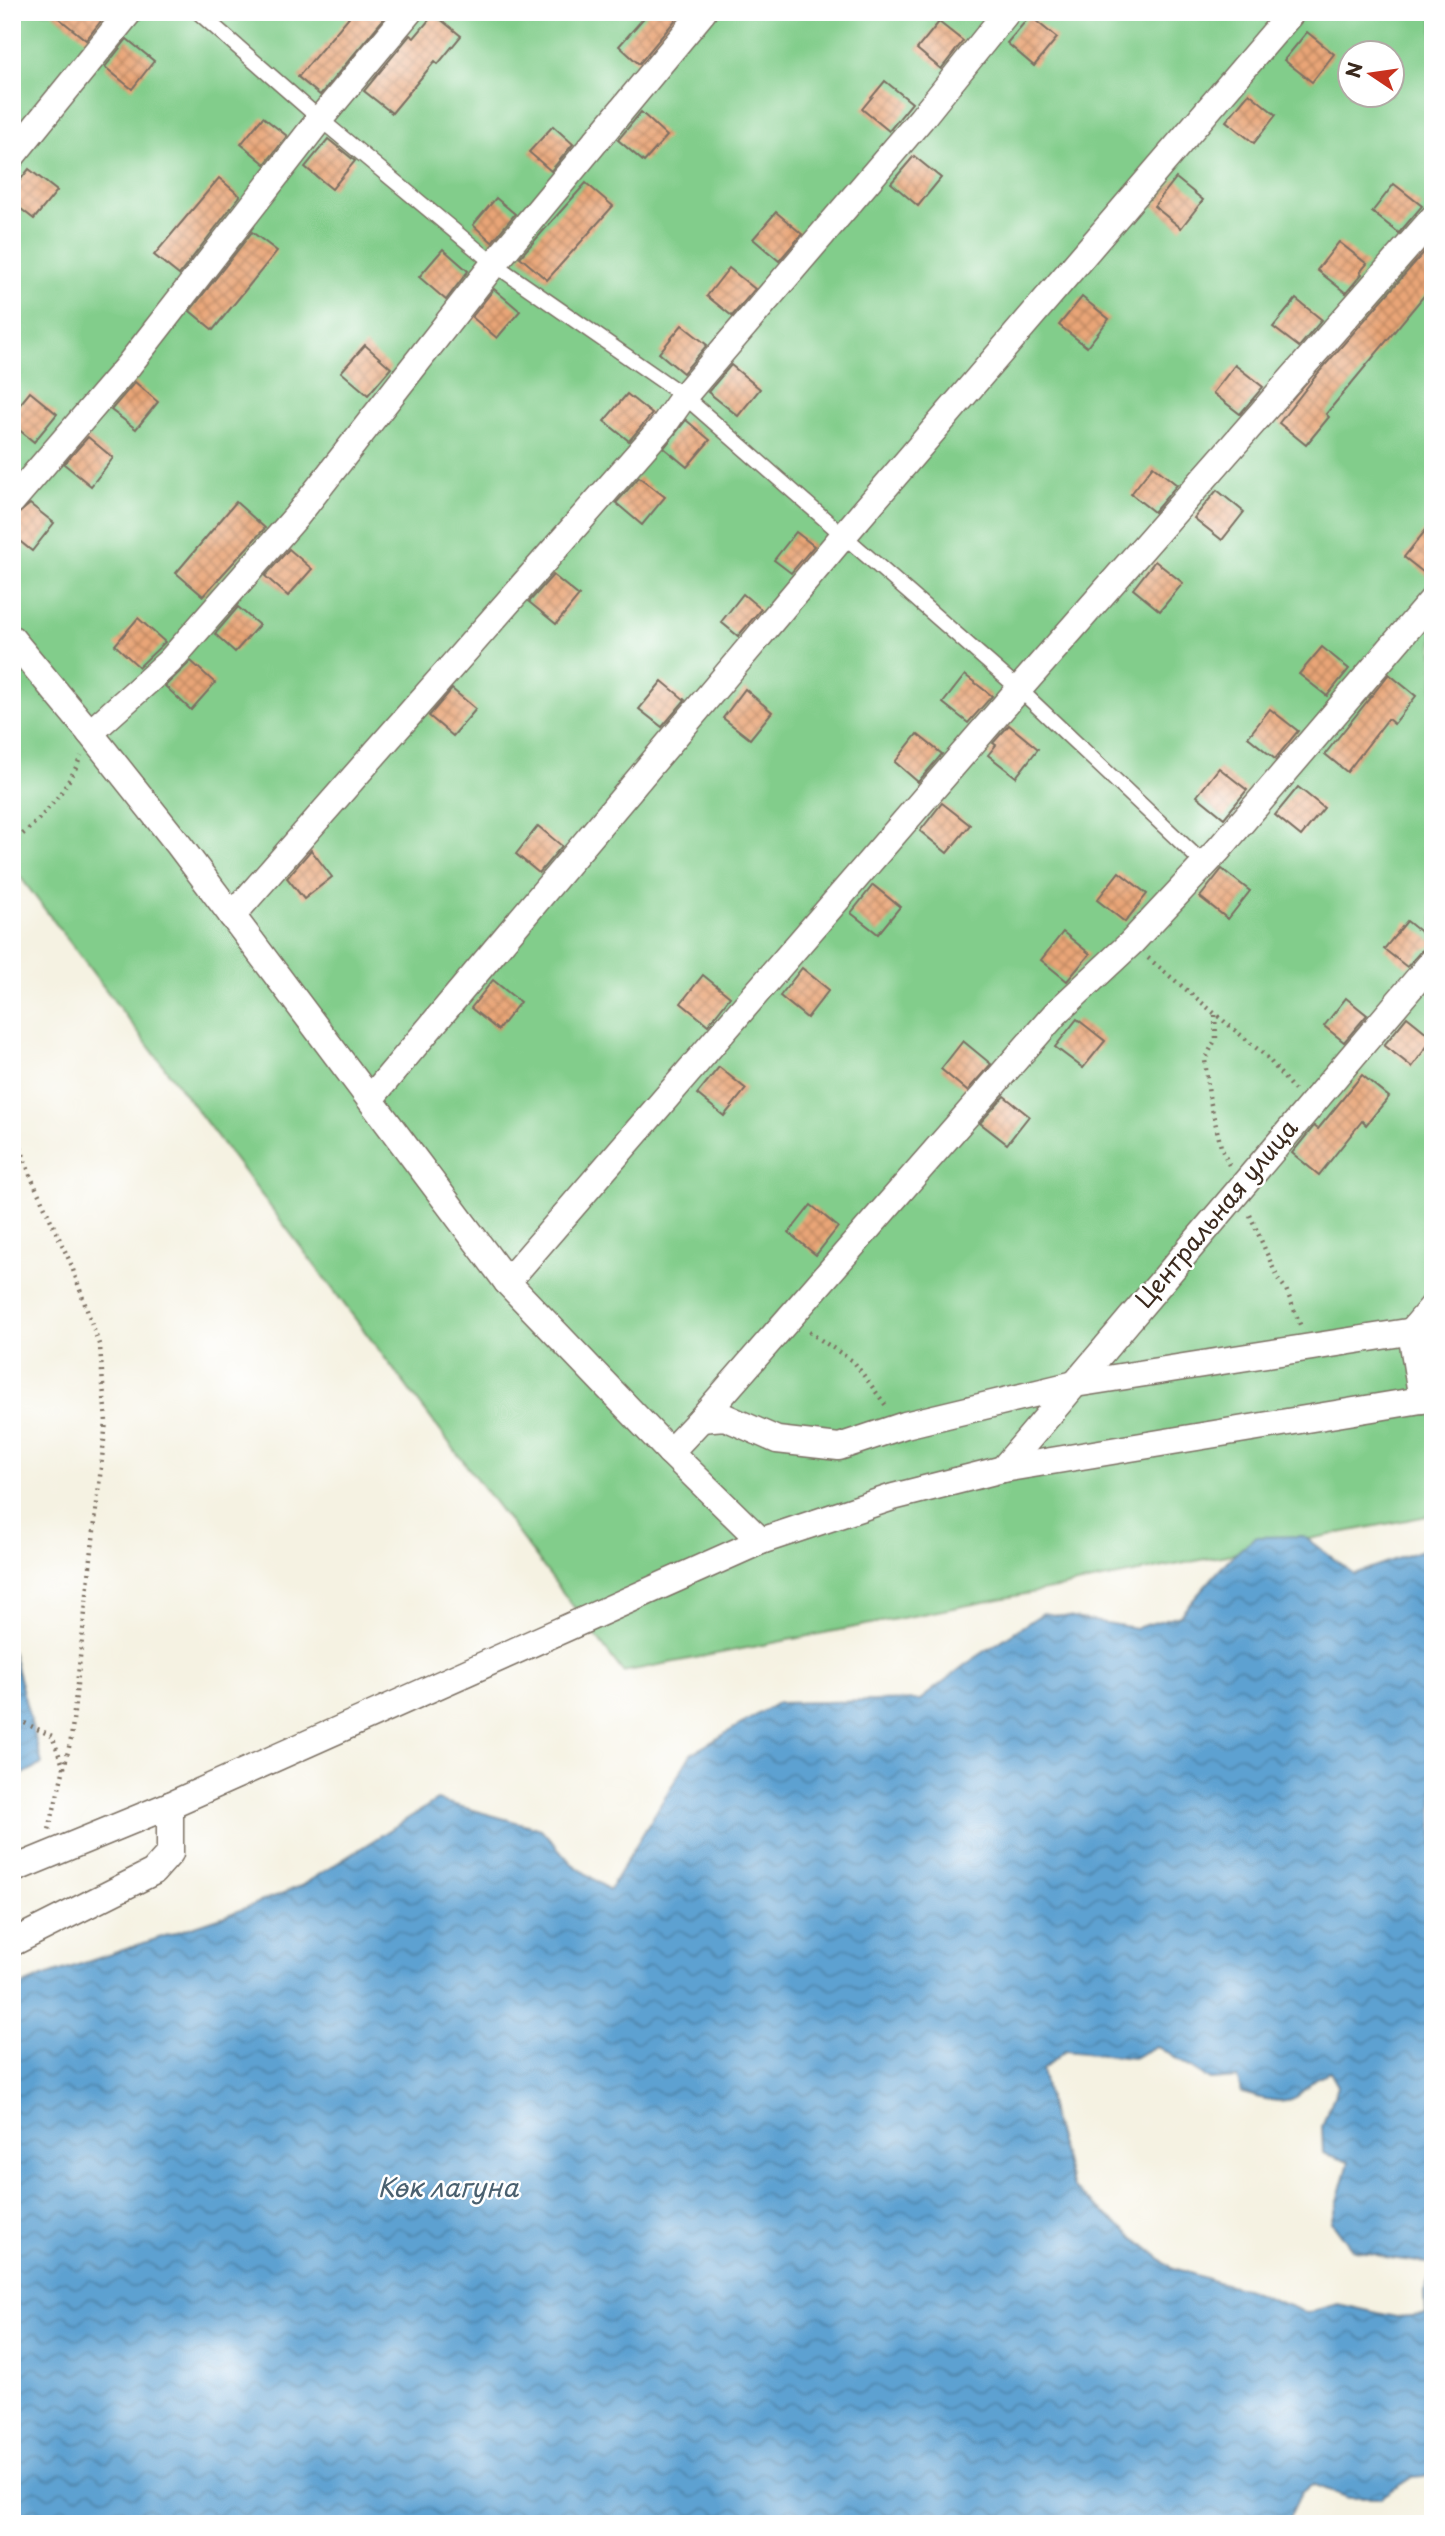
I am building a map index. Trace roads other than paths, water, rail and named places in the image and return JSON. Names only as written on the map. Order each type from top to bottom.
[{"type":"street","points":[[12,156],[129,12]]},
{"type":"street","points":[[12,502],[128,366],[320,119],[409,12]]},
{"type":"street","points":[[90,733],[170,661],[296,517],[494,264],[703,12]]},
{"type":"street","points":[[232,916],[663,426],[684,396],[921,119],[1007,12]]},
{"type":"street","points":[[370,1099],[844,536],[1292,12]]},
{"type":"street","points":[[507,1282],[1019,689],[1433,218]]},
{"type":"street","points":[[670,1452],[1056,1013],[1131,943],[1204,864],[1433,598]]},
{"type":"street","points":[[12,639],[90,733],[232,916],[507,1282],[670,1452],[761,1541]]},
{"type":"street","name":"Центральная улица","points":[[1003,1469],[1433,961]]},
{"type":"street","points":[[12,1870],[170,1805],[761,1541],[893,1497],[1003,1469],[1427,1399],[1422,1330],[1433,1306]]},
{"type":"street","points":[[701,1419],[725,1417],[777,1440],[839,1447],[905,1425],[1074,1384],[1422,1330]]},
{"type":"street","points":[[12,1942],[153,1872],[170,1853],[170,1805]]},
{"type":"lane","points":[[198,12],[320,119],[494,264],[684,396],[1019,689],[1204,864]]},
{"type":"water","name":"Көк лагуна","points":[[1303,1536],[1354,1574],[1433,1546],[1433,2264],[1352,2249],[1332,2222],[1349,2162],[1323,2153],[1322,2126],[1338,2086],[1330,2072],[1315,2079],[1292,2099],[1278,2101],[1242,2093],[1237,2078],[1210,2080],[1156,2046],[1133,2058],[1065,2051],[1042,2070],[1054,2125],[1073,2188],[1171,2267],[1249,2290],[1307,2313],[1338,2304],[1396,2317],[1425,2315],[1424,2292],[1433,2269],[1433,2475],[1412,2477],[1380,2498],[1348,2498],[1312,2484],[1301,2493],[1286,2524],[12,2524],[12,1990],[42,1977],[222,1917],[301,1886],[437,1800],[541,1829],[571,1863],[609,1890],[691,1754],[777,1703],[920,1700],[966,1664],[1043,1613],[1136,1628],[1180,1615],[1229,1559],[1255,1537]]},
{"type":"water","points":[[12,1651],[42,1764],[12,1780]]}]
